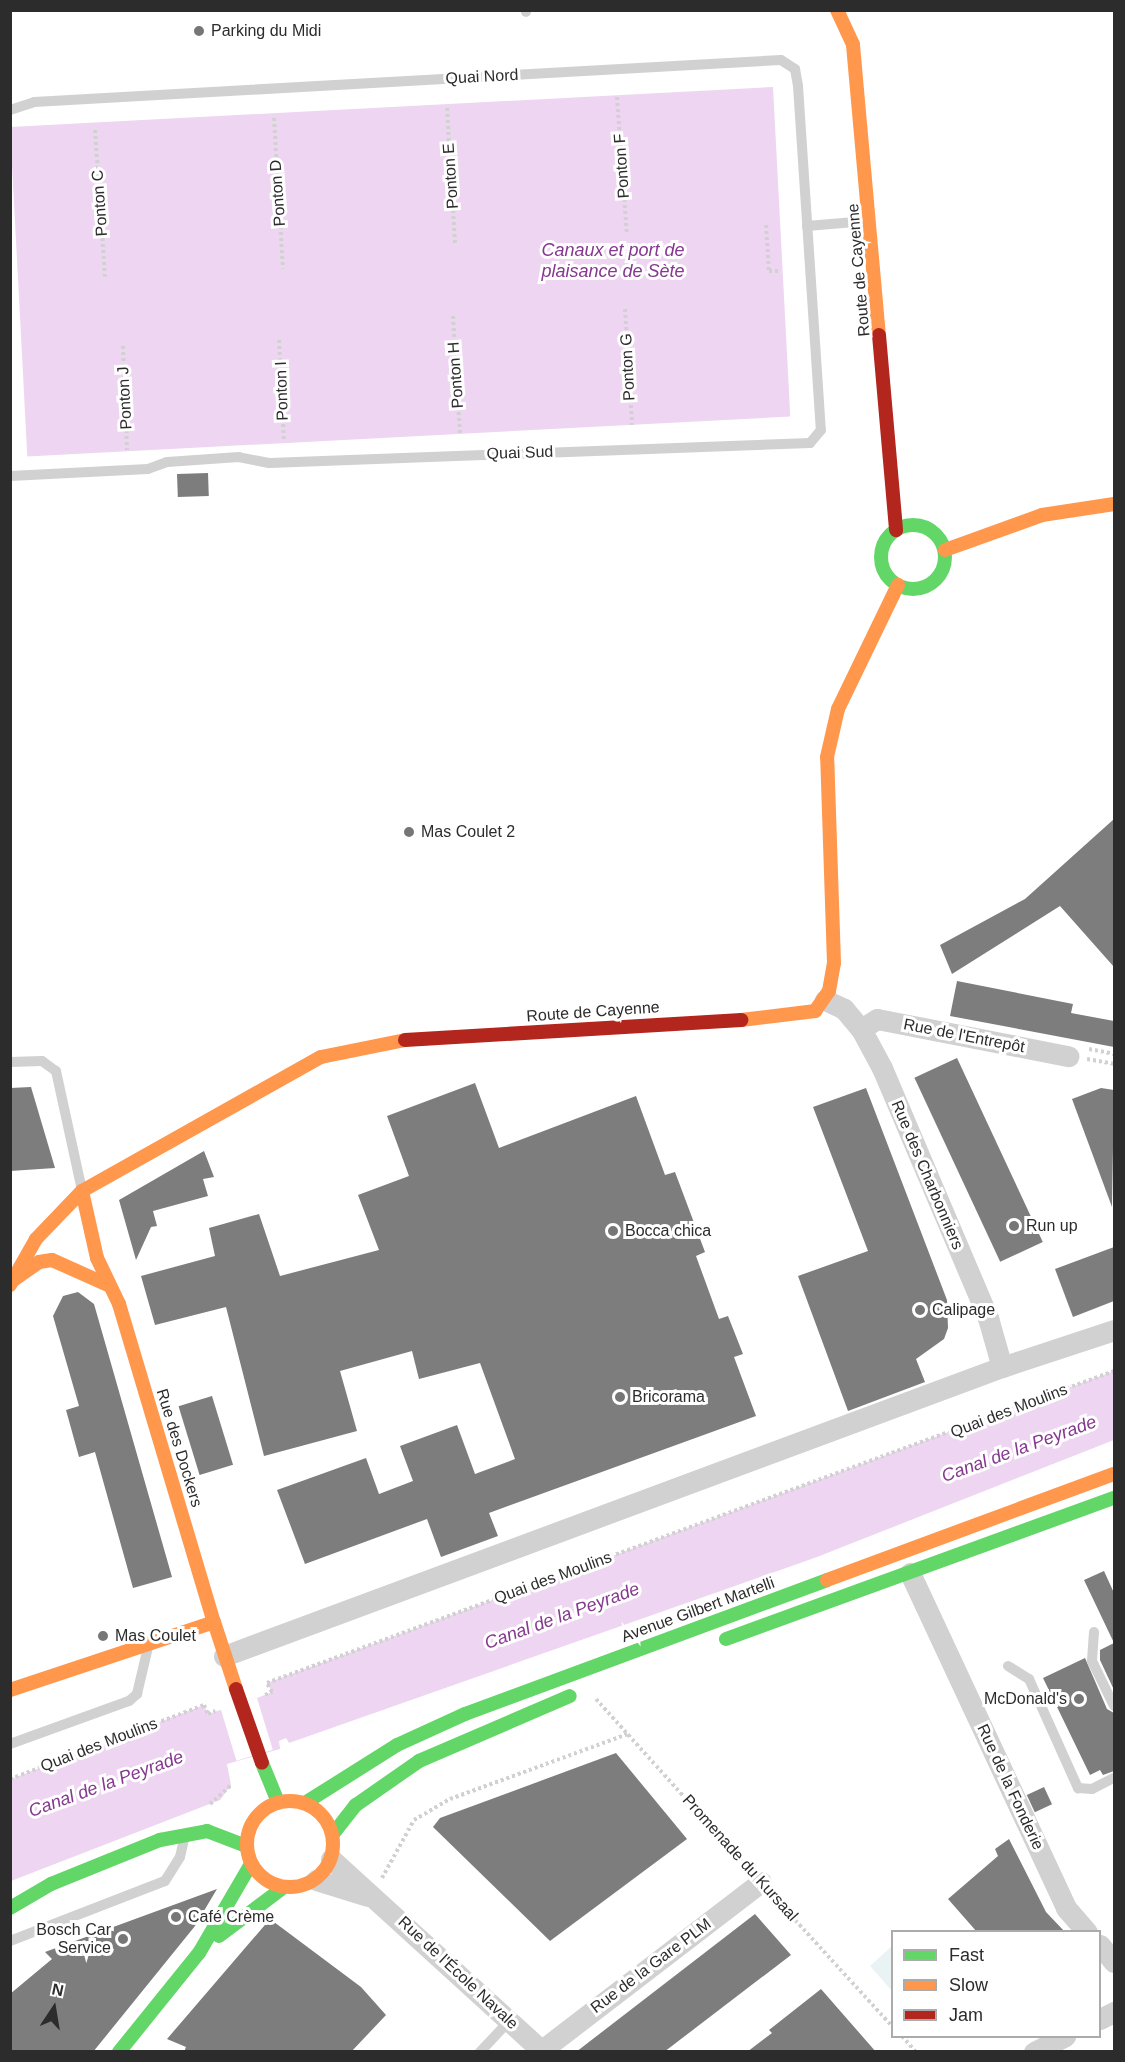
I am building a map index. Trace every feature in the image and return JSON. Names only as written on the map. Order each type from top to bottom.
[{"type":"main road","name":"Route de Cayenne","points":[[837,10],[853,45],[871,221],[896,530]]},
{"type":"main road","points":[[945,550],[1042,515],[1114,504]]},
{"type":"main road","points":[[907,526],[931,530],[945,550],[945,562],[933,583],[909,589],[898,585],[882,565],[882,552],[896,530],[907,526]]},
{"type":"main road","points":[[825,1000],[834,948],[826,851],[827,757],[838,709],[898,585]]},
{"type":"main road","name":"Route de Cayenne","points":[[11,1283],[36,1239],[82,1191],[263,1087],[321,1057],[357,1047],[810,1014],[825,1000]]},
{"type":"main road","name":"Rue des Dockers","points":[[82,1191],[108,1285],[119,1304],[214,1623]]},
{"type":"main road","points":[[11,1283],[39,1262],[52,1260],[108,1285]]},
{"type":"main road","name":"Avenue Gilbert Martelli","points":[[305,1803],[397,1745],[465,1714],[1114,1474]]},
{"type":"main road","points":[[708,1646],[1114,1498]]},
{"type":"main road","points":[[10,1690],[149,1641],[214,1623],[278,1803]]},
{"type":"main road","points":[[333,1834],[356,1805],[419,1761],[587,1690]]},
{"type":"main road","points":[[199,1953],[284,1887],[316,1880],[332,1858],[333,1834],[318,1810],[305,1803],[278,1803],[252,1824],[246,1846],[251,1864],[271,1883],[284,1887]]},
{"type":"main road","points":[[10,1908],[51,1884],[184,1835],[207,1831],[246,1846]]},
{"type":"main road","points":[[119,2052],[199,1953],[251,1864]]},
{"type":"street","name":"Rue des Charbonniers","points":[[825,1000],[844,1009],[861,1029],[988,1318],[1002,1367]]},
{"type":"street","name":"Rue de l'Entrepôt","points":[[861,1029],[877,1019],[1068,1056]]},
{"type":"street","points":[[224,1656],[1002,1367],[1114,1330]]},
{"type":"street","name":"Rue de la Fonderie","points":[[910,1573],[1066,1908],[1086,1930]]},
{"type":"street","name":"Rue de l'École Navale","points":[[332,1858],[371,1897],[404,1920],[543,2051]]},
{"type":"street","name":"Rue de l'École Navale","points":[[316,1880],[371,1897]]},
{"type":"street","name":"Rue de la Gare PLM","points":[[543,2051],[761,1882]]},
{"type":"street","points":[[1101,1946],[1114,1962]]},
{"type":"street","points":[[1034,2052],[1063,2038]]},
{"type":"lane","points":[[846,27],[856,10]]},
{"type":"lane","name":"Quai Nord","points":[[10,110],[34,102],[781,60],[795,69],[798,86],[807,226]]},
{"type":"lane","points":[[807,226],[871,221]]},
{"type":"lane","name":"Quai Sud","points":[[10,476],[148,469],[167,462],[238,457],[269,463],[810,443],[821,430],[807,226]]},
{"type":"lane","points":[[10,1062],[42,1060],[56,1071],[82,1191]]},
{"type":"lane","points":[[1094,1632],[1092,1661],[1114,1706]]},
{"type":"lane","name":"Quai des Moulins","points":[[10,1744],[129,1701],[137,1694],[149,1641]]},
{"type":"lane","points":[[1008,1666],[1029,1679],[1078,1788],[1092,1789],[1114,1778]]},
{"type":"lane","points":[[10,1941],[165,1881],[180,1857],[184,1835]]},
{"type":"lane","points":[[480,2052],[510,2020]]},
{"type":"path","name":"Ponton F","points":[[617,97],[627,235]]},
{"type":"path","name":"Ponton E","points":[[447,108],[455,244]]},
{"type":"path","name":"Ponton D","points":[[274,118],[283,269]]},
{"type":"path","name":"Ponton C","points":[[95,130],[105,277]]},
{"type":"path","points":[[766,225],[769,271],[781,271]]},
{"type":"path","name":"Ponton G","points":[[625,309],[632,424]]},
{"type":"path","name":"Ponton H","points":[[453,316],[460,433]]},
{"type":"path","name":"Ponton I","points":[[279,340],[284,442]]},
{"type":"path","name":"Ponton J","points":[[123,346],[127,450]]},
{"type":"path","name":"Quai des Moulins","points":[[257,1698],[272,1692],[267,1683],[1114,1371]]},
{"type":"path","name":"Promenade du Kursaal","points":[[587,1690],[891,2025]]},
{"type":"path","name":"Quai des Moulins","points":[[10,1779],[204,1705],[207,1714],[221,1709]]},
{"type":"path","points":[[371,1897],[414,1820],[450,1799],[628,1734]]},
{"type":"path","points":[[903,2038],[916,2052]]},
{"type":"shaded area","points":[[891,1947],[891,1990],[870,1966]]},
{"type":"water","name":"Canaux et port de plaisance de Sète","points":[[773,87],[790,417],[27,457],[10,127]]},
{"type":"water","name":"Canal de la Peyrade","points":[[1114,1371],[1114,1440],[817,1557],[289,1743],[286,1738],[279,1741],[280,1749],[227,1764],[231,1785],[220,1800],[11,1881],[11,1779],[204,1705],[208,1714],[257,1698],[272,1692],[267,1683]]},
{"type":"pier","points":[[257,1698],[273,1750],[236,1761],[221,1709]]},
{"type":"building","points":[[208,473],[209,496],[178,497],[177,474]]},
{"type":"building","points":[[1114,819],[1114,967],[1060,906],[952,974],[940,945],[1025,899]]},
{"type":"building","points":[[957,981],[1073,1004],[1071,1013],[1114,1021],[1114,1047],[950,1016]]},
{"type":"building","points":[[957,1058],[1043,1242],[1000,1262],[914,1078]]},
{"type":"building","points":[[475,1083],[499,1148],[636,1096],[665,1175],[675,1172],[705,1252],[696,1256],[719,1319],[728,1316],[743,1354],[734,1357],[756,1416],[489,1513],[498,1536],[441,1557],[427,1519],[305,1564],[277,1490],[366,1458],[379,1494],[413,1481],[400,1446],[457,1425],[475,1474],[515,1459],[480,1363],[419,1379],[412,1351],[340,1371],[357,1431],[264,1456],[226,1307],[155,1325],[141,1276],[215,1256],[209,1228],[259,1214],[280,1276],[379,1250],[358,1195],[409,1176],[387,1116]]},
{"type":"building","points":[[31,1087],[55,1168],[10,1171],[10,1088]]},
{"type":"building","points":[[866,1088],[947,1300],[948,1328],[944,1339],[916,1359],[925,1382],[848,1411],[798,1276],[868,1251],[813,1107]]},
{"type":"building","points":[[1101,1088],[1114,1090],[1112,1207],[1072,1099]]},
{"type":"building","points":[[204,1151],[214,1177],[203,1179],[208,1196],[153,1211],[157,1226],[151,1227],[136,1260],[119,1200]]},
{"type":"building","points":[[1114,1247],[1114,1301],[1073,1317],[1055,1269]]},
{"type":"building","points":[[78,1292],[94,1304],[172,1577],[133,1588],[95,1452],[79,1457],[66,1410],[79,1406],[53,1316],[63,1296]]},
{"type":"building","points":[[212,1396],[233,1465],[200,1475],[179,1406]]},
{"type":"building","points":[[1104,1571],[1114,1593],[1114,1643],[1084,1580]]},
{"type":"building","points":[[1114,1643],[1114,1690],[1100,1660],[1100,1650]]},
{"type":"building","name":"McDonald's","points":[[1085,1658],[1107,1709],[1114,1713],[1114,1771],[1103,1775],[1100,1770],[1090,1775],[1043,1678]]},
{"type":"building","points":[[616,1753],[687,1839],[550,1941],[433,1827],[440,1818]]},
{"type":"building","points":[[1044,1787],[1052,1804],[1035,1812],[1027,1795]]},
{"type":"building","points":[[1009,1839],[1046,1912],[1063,1930],[975,1930],[948,1899],[998,1856],[995,1849]]},
{"type":"building","points":[[217,1889],[195,1926],[93,2052],[10,2052],[10,1994],[52,1959],[45,1952]]},
{"type":"building","points":[[755,1914],[791,1955],[664,2052],[576,2052]]},
{"type":"building","points":[[270,1919],[361,1987],[386,2015],[351,2052],[184,2052],[186,2047],[167,2039]]},
{"type":"building","points":[[821,1989],[876,2052],[747,2052],[772,2033],[769,2030]]},
{"type":"traffic: fast","points":[[913,525],[931,531],[939,539],[945,557],[939,575],[931,583],[913,589],[895,583],[887,575],[881,557],[887,539],[895,531],[913,525]]},
{"type":"traffic: fast","points":[[726,1639],[1114,1498]]},
{"type":"traffic: fast","points":[[305,1803],[397,1745],[465,1714],[827,1580]]},
{"type":"traffic: fast","points":[[333,1834],[356,1805],[419,1761],[570,1696]]},
{"type":"traffic: fast","points":[[262,1763],[278,1802]]},
{"type":"traffic: fast","points":[[10,1908],[51,1884],[160,1840],[207,1831],[246,1846]]},
{"type":"traffic: fast","points":[[119,2052],[199,1953],[251,1864]]},
{"type":"traffic: fast","points":[[219,1936],[284,1887]]},
{"type":"traffic: slow","points":[[837,10],[853,45],[879,335]]},
{"type":"traffic: slow","points":[[945,550],[1042,515],[1114,504]]},
{"type":"traffic: slow","points":[[741,1020],[815,1011],[829,991],[834,963],[827,757],[838,709],[898,585]]},
{"type":"traffic: slow","points":[[10,1285],[36,1239],[82,1191],[321,1057],[405,1040]]},
{"type":"traffic: slow","points":[[82,1191],[97,1258],[119,1304],[214,1622]]},
{"type":"traffic: slow","points":[[12,1281],[39,1262],[52,1260],[108,1285]]},
{"type":"traffic: slow","points":[[827,1580],[1114,1474]]},
{"type":"traffic: slow","points":[[10,1690],[214,1622],[236,1689]]},
{"type":"traffic: slow","points":[[282,1801],[298,1801],[321,1813],[330,1827],[333,1844],[330,1861],[321,1875],[298,1887],[282,1887],[266,1880],[254,1868],[247,1852],[247,1836],[254,1820],[266,1808],[282,1801]]},
{"type":"traffic: jam","points":[[879,335],[896,530]]},
{"type":"traffic: jam","points":[[405,1040],[741,1020]]},
{"type":"traffic: jam","points":[[236,1689],[262,1763]]},
{"type":"place","name":"Parking du Midi","points":[[199,31]]},
{"type":"place","name":"Mas Coulet 2","points":[[409,832]]},
{"type":"place","name":"Run up","points":[[1014,1226]]},
{"type":"place","name":"Bocca chica","points":[[613,1231]]},
{"type":"place","name":"Calipage","points":[[920,1310]]},
{"type":"place","name":"Bricorama","points":[[620,1397]]},
{"type":"place","name":"Mas Coulet","points":[[103,1636]]},
{"type":"place","name":"McDonald's","points":[[1079,1699]]},
{"type":"place","name":"Café Crème","points":[[176,1917]]},
{"type":"place","name":"Bosch Car Service","points":[[123,1939]]}]
